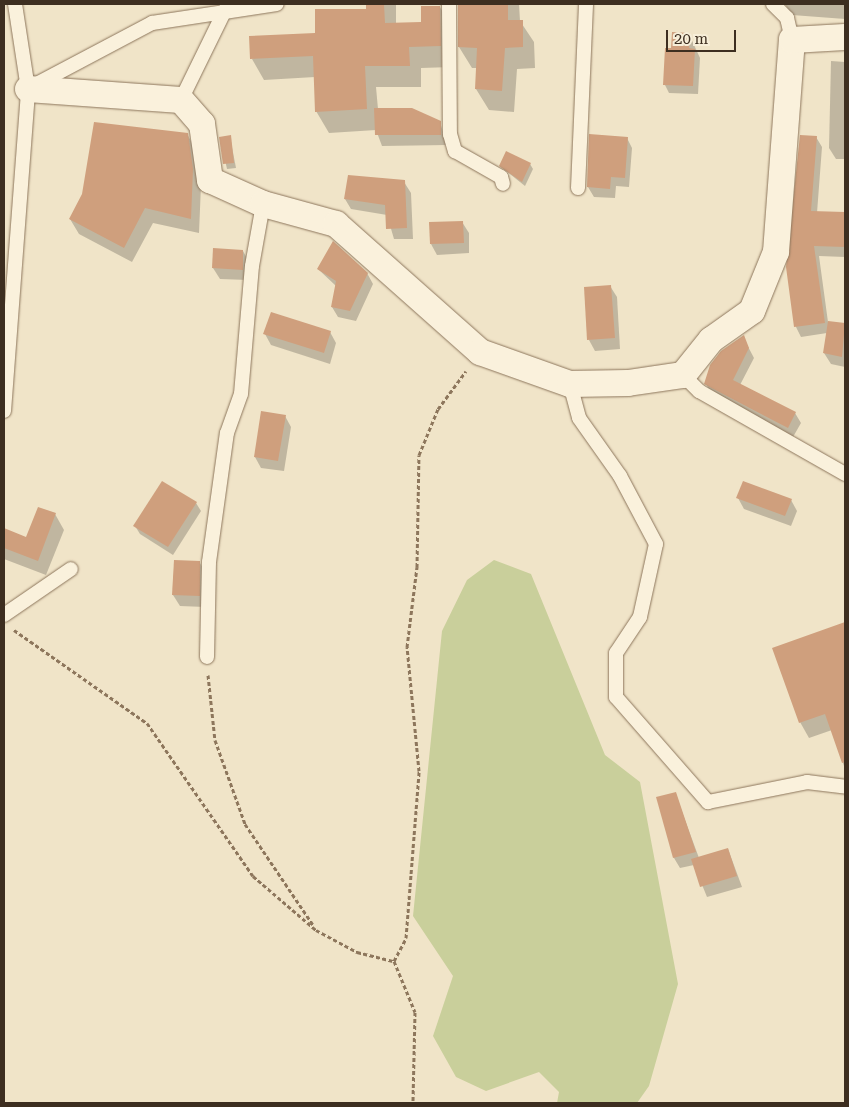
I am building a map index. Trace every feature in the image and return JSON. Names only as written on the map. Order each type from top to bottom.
[{"type":"street","points":[[28,89],[181,100],[202,124],[210,180],[264,204],[336,224],[480,352],[570,384],[628,383],[683,375],[711,340],[752,311],[776,252],[792,40],[845,36]]},
{"type":"lane","points":[[4,411],[28,89],[15,4]]},
{"type":"lane","points":[[28,89],[152,22],[224,10],[277,4]]},
{"type":"lane","points":[[449,4],[453,142],[456,151],[501,177],[503,184]]},
{"type":"lane","points":[[578,188],[586,4]]},
{"type":"lane","points":[[773,4],[787,18],[792,40]]},
{"type":"lane","points":[[181,100],[224,10]]},
{"type":"lane","points":[[207,657],[209,562],[227,433],[240,394],[252,266],[264,204]]},
{"type":"lane","points":[[683,375],[699,391],[845,474]]},
{"type":"lane","points":[[570,384],[579,418],[620,476],[656,544],[640,616],[616,653],[616,697],[708,802],[807,782],[845,787]]},
{"type":"lane","points":[[4,615],[71,569]]},
{"type":"path","points":[[394,960],[406,938],[420,771],[407,647],[417,567],[419,455],[438,409],[480,352]]},
{"type":"path","points":[[12,628],[147,723],[253,876],[316,930],[357,952],[394,960]]},
{"type":"path","points":[[207,657],[215,740],[245,824],[316,930]]},
{"type":"path","points":[[394,960],[415,1012],[413,1103]]},
{"type":"green space","points":[[494,560],[531,574],[605,755],[640,782],[678,984],[649,1086],[637,1103],[557,1103],[559,1092],[539,1072],[486,1091],[456,1077],[433,1036],[453,976],[413,916],[442,631],[467,580]]},
{"type":"building","points":[[366,4],[384,4],[385,23],[421,22],[421,6],[440,6],[441,46],[409,47],[410,66],[365,66],[367,109],[315,112],[313,56],[250,59],[249,36],[315,33],[315,9],[366,9]]},
{"type":"building","points":[[458,4],[508,4],[508,20],[523,20],[523,47],[505,48],[502,91],[475,89],[477,48],[458,47]]},
{"type":"building","points":[[672,32],[690,33],[689,48],[695,49],[693,86],[663,85],[665,48],[671,48]]},
{"type":"building","points":[[374,108],[412,108],[441,121],[441,135],[375,135]]},
{"type":"building","points":[[94,122],[188,133],[193,169],[191,219],[145,208],[124,248],[69,219],[82,194]]},
{"type":"building","points":[[589,134],[628,137],[625,178],[611,177],[610,189],[587,187]]},
{"type":"building","points":[[231,135],[234,163],[223,164],[219,137]]},
{"type":"building","points":[[800,135],[817,136],[811,211],[845,212],[845,247],[814,246],[825,323],[794,327],[786,267]]},
{"type":"building","points":[[506,151],[531,163],[522,182],[499,166]]},
{"type":"building","points":[[348,175],[405,180],[407,228],[386,229],[385,205],[344,199]]},
{"type":"building","points":[[463,221],[464,243],[430,244],[429,222]]},
{"type":"building","points":[[333,241],[368,273],[350,311],[331,307],[336,281],[317,269]]},
{"type":"building","points":[[213,248],[243,250],[243,270],[212,268]]},
{"type":"building","points":[[611,285],[615,338],[587,340],[584,287]]},
{"type":"building","points":[[271,312],[331,331],[324,353],[263,334]]},
{"type":"building","points":[[828,321],[845,323],[842,357],[823,353]]},
{"type":"building","points":[[744,335],[749,348],[733,380],[796,412],[788,428],[704,384],[710,365],[721,351]]},
{"type":"building","points":[[261,411],[286,415],[278,461],[254,457]]},
{"type":"building","points":[[162,481],[197,502],[168,547],[133,526]]},
{"type":"building","points":[[743,481],[792,499],[785,516],[736,498]]},
{"type":"building","points":[[38,507],[56,513],[38,561],[4,548],[4,528],[26,537]]},
{"type":"building","points":[[174,560],[200,561],[200,596],[172,595]]},
{"type":"building","points":[[845,622],[845,762],[842,763],[825,714],[799,723],[772,648]]},
{"type":"building","points":[[676,792],[696,852],[673,858],[656,797]]},
{"type":"building","points":[[728,848],[737,876],[700,887],[691,859]]}]
